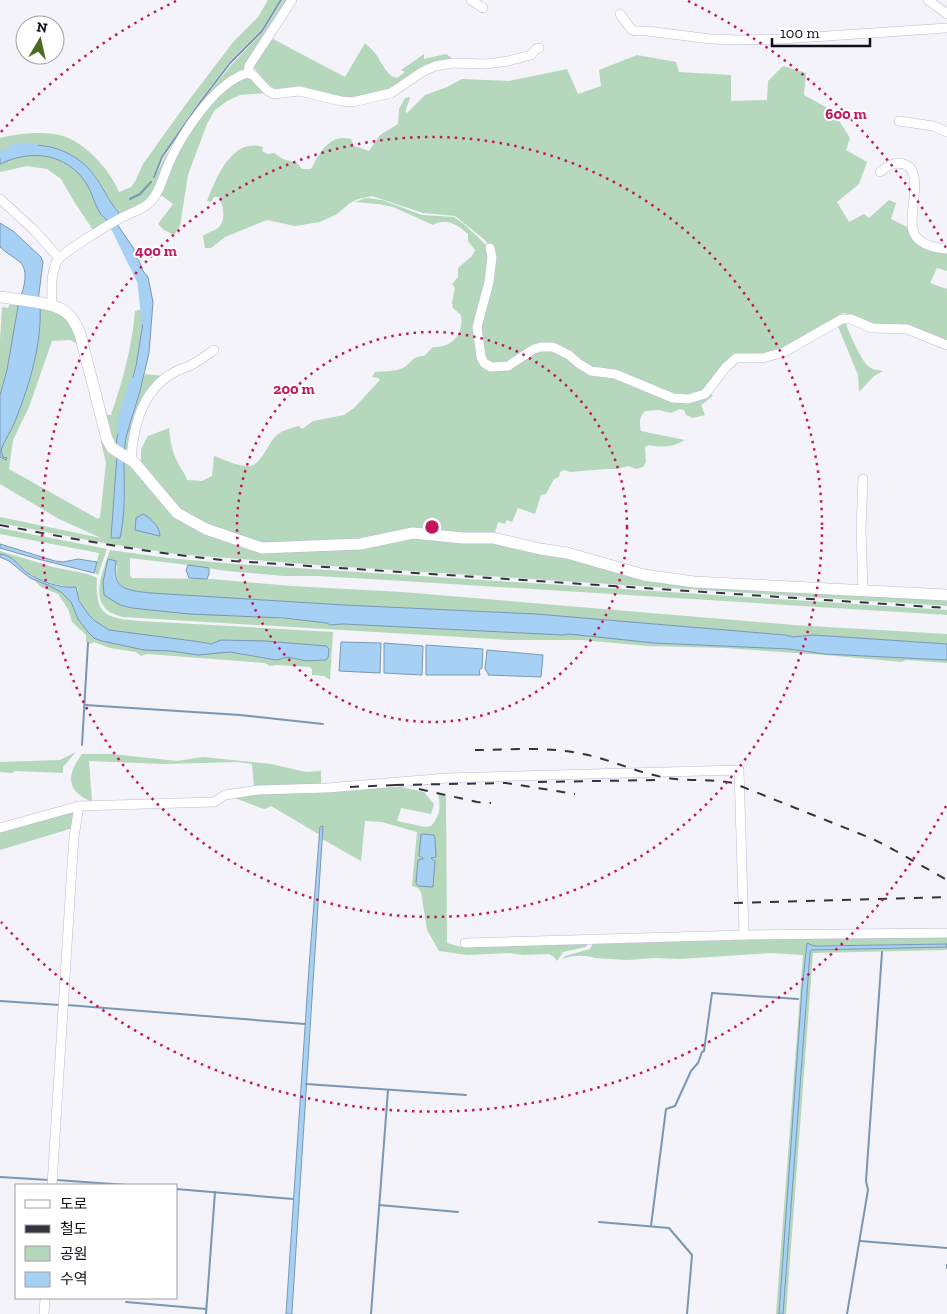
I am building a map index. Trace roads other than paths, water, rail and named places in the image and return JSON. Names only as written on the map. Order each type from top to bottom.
[{"type":"main road","points":[[0,296],[47,304],[68,313],[76,325],[112,448],[134,462],[170,505],[182,516],[206,529],[262,548],[360,544],[375,542],[400,534],[429,533],[462,538],[503,540],[540,550],[567,553],[624,570],[694,582],[947,595]]},
{"type":"street","points":[[248,73],[249,66],[292,0]]},
{"type":"street","points":[[471,0],[483,8]]},
{"type":"street","points":[[928,0],[947,14]]},
{"type":"street","points":[[620,14],[631,29],[635,31],[738,40],[783,39],[947,28]]},
{"type":"street","points":[[47,304],[59,258],[108,226],[144,207],[153,200],[176,148],[220,90],[233,80],[248,73],[253,75],[268,91],[274,94],[299,91],[353,102],[396,92],[422,72],[435,66],[453,63],[486,64],[508,61],[531,56],[539,48]]},
{"type":"street","points":[[899,121],[932,126],[947,132]]},
{"type":"street","points":[[880,172],[894,163],[906,164],[911,168],[915,181],[913,231],[916,237],[923,243],[947,250]]},
{"type":"street","points":[[0,199],[34,230],[59,258]]},
{"type":"street","points":[[490,248],[492,256],[489,282],[477,327],[481,357],[484,363],[491,366],[508,366],[534,349],[553,347],[569,355],[591,371],[616,374],[673,398],[688,399],[705,394],[726,367],[736,358],[763,358],[784,352],[842,319],[851,318],[872,328],[907,329],[947,345]]},
{"type":"street","points":[[124,455],[134,433],[138,417],[163,380],[174,372],[194,364],[214,350]]},
{"type":"street","points":[[863,479],[861,530],[863,591]]},
{"type":"street","points":[[0,828],[79,806],[214,802],[224,795],[258,790],[327,788],[447,778],[739,770],[744,936]]},
{"type":"street","points":[[52,1184],[72,856],[79,806]]},
{"type":"street","points":[[465,943],[947,933]]},
{"type":"street","points":[[44,1314],[45,1299]]},
{"type":"water","points":[[32,145],[58,149],[81,161],[97,179],[119,213],[110,223],[100,213],[88,186],[78,173],[58,160],[47,157],[24,156],[0,164],[0,154]]},
{"type":"water","points":[[0,223],[13,231],[41,257],[43,262],[38,301],[20,298],[25,275],[23,266],[0,247]]},
{"type":"water","points":[[117,224],[134,249],[143,271],[148,277],[153,302],[149,353],[126,437],[124,453],[116,448],[117,438],[136,366],[144,317],[145,293],[138,272],[112,227]]},
{"type":"water","points":[[19,301],[40,305],[39,334],[34,363],[26,391],[1,450],[3,457],[7,458],[6,460],[0,457],[0,395],[7,370]]},
{"type":"water","points":[[117,455],[124,459],[124,509],[120,538],[111,538]]},
{"type":"water","points":[[143,514],[154,523],[160,536],[135,530],[136,518]]},
{"type":"water","points":[[0,544],[55,561],[63,562],[78,559],[97,562],[94,573],[0,548]]},
{"type":"water","points":[[0,554],[11,558],[26,572],[37,578],[57,586],[76,587],[79,601],[89,615],[109,630],[211,644],[221,640],[265,641],[326,646],[329,649],[328,658],[325,660],[306,661],[288,657],[276,660],[230,652],[198,655],[144,650],[102,641],[94,638],[88,632],[78,619],[71,602],[61,592],[30,578],[9,561],[0,557]]},
{"type":"water","points":[[108,559],[116,561],[116,578],[123,587],[142,592],[344,605],[536,614],[793,637],[814,635],[947,644],[947,660],[825,654],[789,649],[654,643],[569,634],[330,625],[327,623],[283,618],[189,614],[132,608],[120,605],[104,595],[103,582]]},
{"type":"water","points":[[188,565],[209,568],[207,579],[189,578],[186,570]]},
{"type":"water","points":[[341,642],[381,643],[380,673],[339,671]]},
{"type":"water","points":[[384,643],[423,646],[422,675],[384,673]]},
{"type":"water","points":[[426,645],[483,649],[482,668],[479,670],[480,675],[426,675]]},
{"type":"water","points":[[487,650],[543,655],[541,677],[488,675],[485,669]]},
{"type":"water","points":[[323,826],[292,1314],[286,1314],[309,967],[320,827]]},
{"type":"water","points":[[421,834],[434,835],[435,838],[436,857],[431,858],[435,861],[433,887],[418,886],[416,883],[418,860],[423,859],[419,856]]},
{"type":"water","points":[[807,943],[814,946],[947,944],[947,947],[811,950],[810,952],[783,1314],[779,1314],[802,989]]},
{"type":"waterway","points":[[154,177],[162,157],[201,101],[230,63],[262,31],[281,0]]},
{"type":"waterway","points":[[0,155],[19,146],[35,147]]},
{"type":"waterway","points":[[130,199],[140,194],[151,182]]},
{"type":"waterway","points":[[115,229],[141,282],[145,322]]},
{"type":"waterway","points":[[121,431],[122,418],[133,381]]},
{"type":"waterway","points":[[82,745],[88,643]]},
{"type":"waterway","points":[[85,705],[240,715],[323,724]]},
{"type":"waterway","points":[[847,1314],[868,1190],[866,1181],[882,952]]},
{"type":"waterway","points":[[651,1226],[666,1109],[675,1106],[691,1071],[698,1063],[704,1051],[712,993],[798,999]]},
{"type":"waterway","points":[[0,1001],[60,1005]]},
{"type":"waterway","points":[[67,1005],[305,1024]]},
{"type":"waterway","points":[[306,1084],[466,1095]]},
{"type":"waterway","points":[[371,1314],[388,1090]]},
{"type":"waterway","points":[[0,1177],[49,1180]]},
{"type":"waterway","points":[[56,1180],[113,1184]]},
{"type":"waterway","points":[[178,1189],[293,1199]]},
{"type":"waterway","points":[[206,1314],[215,1192]]},
{"type":"waterway","points":[[379,1205],[458,1212]]},
{"type":"waterway","points":[[599,1222],[669,1228],[692,1255],[687,1314]]},
{"type":"waterway","points":[[860,1241],[947,1248]]},
{"type":"waterway","points":[[126,1302],[206,1309]]},
{"type":"railway","points":[[0,525],[175,555],[234,561],[947,608]]},
{"type":"railway","points":[[475,750],[556,750],[595,757],[664,777],[733,783],[873,839],[947,880]]},
{"type":"railway","points":[[538,782],[656,780]]},
{"type":"railway","points":[[395,785],[506,783],[575,794]]},
{"type":"railway","points":[[350,787],[402,786]]},
{"type":"railway","points":[[419,789],[477,802],[491,803]]},
{"type":"railway","points":[[734,903],[947,897]]}]
